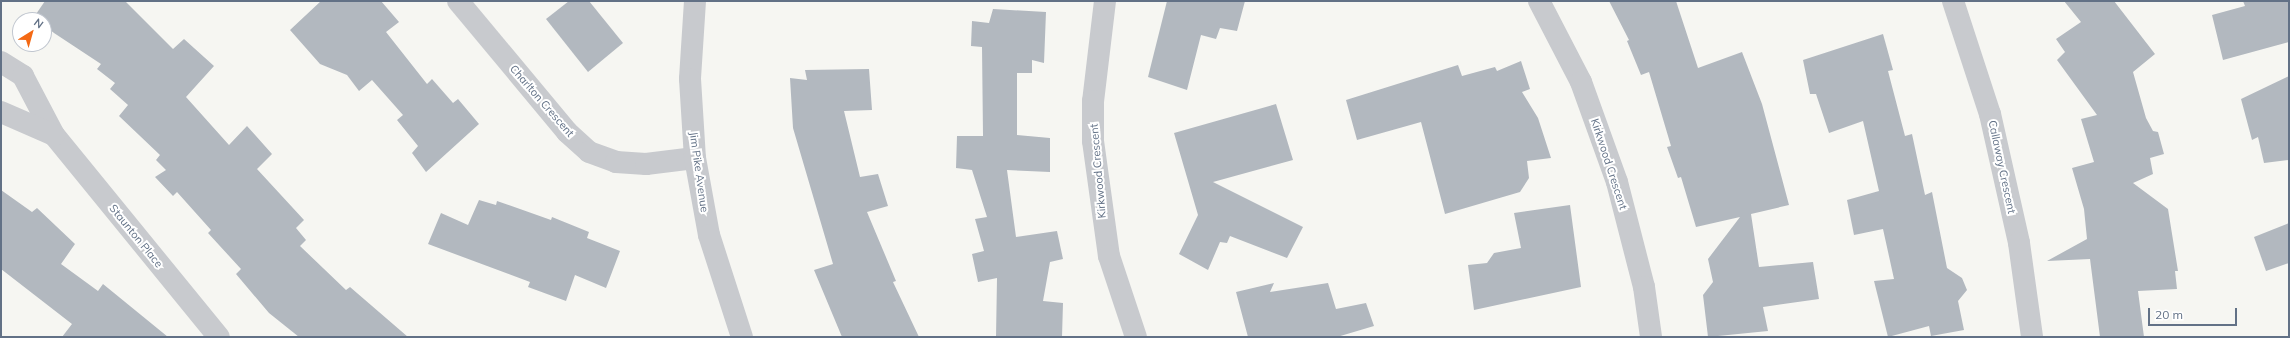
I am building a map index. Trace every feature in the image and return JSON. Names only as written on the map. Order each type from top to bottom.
[{"type":"street","name":"Charlton Crescent","points":[[458,1],[567,132],[589,152],[616,162],[646,164],[695,158]]},
{"type":"street","name":"Jim Pike Avenue","points":[[695,1],[690,79],[695,158],[709,235],[742,337]]},
{"type":"street","name":"Kirkwood Crescent","points":[[1105,1],[1093,101],[1093,141],[1109,256],[1136,337]]},
{"type":"street","name":"Kirkwood Crescent","points":[[1540,1],[1581,82],[1617,182],[1644,287],[1651,337]]},
{"type":"street","name":"Callaway Crescent","points":[[1953,1],[1990,114],[2019,243],[2032,337]]},
{"type":"street","name":"Staunton Place","points":[[1,62],[23,76],[54,135],[219,337]]},
{"type":"street","name":"Staunton Place","points":[[1,112],[54,135]]},
{"type":"building","points":[[45,1],[125,1],[173,49],[184,39],[214,66],[186,97],[229,145],[247,126],[272,154],[257,169],[304,220],[296,228],[306,240],[300,246],[346,290],[350,287],[408,337],[299,337],[269,313],[236,274],[241,269],[208,233],[211,230],[177,192],[173,196],[155,177],[166,170],[156,160],[160,155],[119,116],[128,105],[110,89],[115,83],[97,69],[101,64],[52,31],[52,12],[37,12]]},
{"type":"building","points":[[321,1],[381,1],[399,22],[386,32],[427,84],[432,79],[453,103],[458,99],[479,124],[426,172],[412,153],[418,146],[397,120],[403,115],[372,80],[359,91],[347,75],[320,64],[290,30]]},
{"type":"building","points":[[569,1],[589,1],[623,43],[588,72],[546,19]]},
{"type":"building","points":[[1167,1],[1245,1],[1237,31],[1220,28],[1216,39],[1201,35],[1187,90],[1148,77]]},
{"type":"building","points":[[1609,1],[1676,1],[1698,68],[1742,52],[1762,104],[1789,205],[1751,214],[1759,267],[1813,262],[1819,299],[1763,307],[1768,331],[1708,337],[1703,295],[1713,282],[1708,259],[1740,217],[1696,227],[1681,177],[1678,178],[1667,147],[1671,146],[1649,72],[1641,75],[1627,41],[1629,40]]},
{"type":"building","points":[[2064,1],[2114,1],[2155,54],[2133,72],[2146,118],[2153,131],[2158,132],[2164,154],[2150,158],[2153,174],[2133,183],[2168,209],[2178,271],[2175,271],[2177,289],[2138,291],[2144,337],[2100,337],[2090,259],[2047,261],[2087,239],[2084,209],[2072,168],[2094,162],[2081,119],[2097,115],[2057,60],[2065,52],[2056,39],[2081,22]]},
{"type":"building","points":[[2243,1],[2289,1],[2289,42],[2223,60],[2212,15],[2245,6]]},
{"type":"building","points":[[993,9],[1046,12],[1044,63],[1032,60],[1032,73],[1017,73],[1017,135],[1050,138],[1050,172],[1007,170],[1016,237],[1057,231],[1063,259],[1050,262],[1043,301],[1063,303],[1062,337],[996,337],[997,278],[978,282],[972,254],[984,251],[975,219],[987,217],[972,170],[956,168],[957,136],[983,136],[982,47],[971,46],[972,21],[989,23]]},
{"type":"building","points":[[1883,34],[1893,70],[1888,71],[1905,136],[1912,134],[1925,195],[1932,192],[1947,268],[1962,278],[1967,290],[1958,301],[1964,330],[1931,336],[1929,326],[1888,337],[1874,281],[1894,279],[1883,229],[1854,235],[1847,200],[1879,191],[1863,121],[1829,133],[1816,94],[1810,94],[1803,60]]},
{"type":"building","points":[[1521,61],[1530,89],[1522,92],[1538,118],[1551,158],[1527,161],[1529,178],[1520,192],[1445,214],[1421,122],[1357,140],[1346,100],[1458,65],[1462,76],[1495,67],[1497,71]]},
{"type":"building","points":[[869,69],[872,110],[844,111],[860,177],[878,174],[888,206],[867,212],[896,281],[893,282],[919,337],[842,337],[814,270],[833,264],[793,128],[790,78],[807,80],[805,70]]},
{"type":"building","points":[[2289,76],[2289,160],[2264,163],[2258,137],[2252,140],[2241,99]]},
{"type":"building","points":[[1276,104],[1293,160],[1213,182],[1303,227],[1287,258],[1230,236],[1227,243],[1220,242],[1208,270],[1179,254],[1198,215],[1174,133]]},
{"type":"building","points":[[1,190],[32,212],[37,208],[75,244],[61,264],[98,291],[103,284],[168,337],[62,337],[72,324],[1,269]]},
{"type":"building","points":[[479,200],[496,205],[497,201],[551,220],[552,217],[589,232],[587,238],[620,251],[606,288],[575,275],[566,301],[528,287],[530,282],[428,244],[441,213],[468,225]]},
{"type":"building","points":[[1570,205],[1581,287],[1474,310],[1468,265],[1487,263],[1494,253],[1521,248],[1514,213]]},
{"type":"building","points":[[2289,223],[2289,263],[2266,271],[2254,237]]},
{"type":"building","points":[[1274,283],[1270,292],[1328,283],[1336,309],[1366,303],[1374,326],[1337,337],[1248,337],[1236,292]]}]
